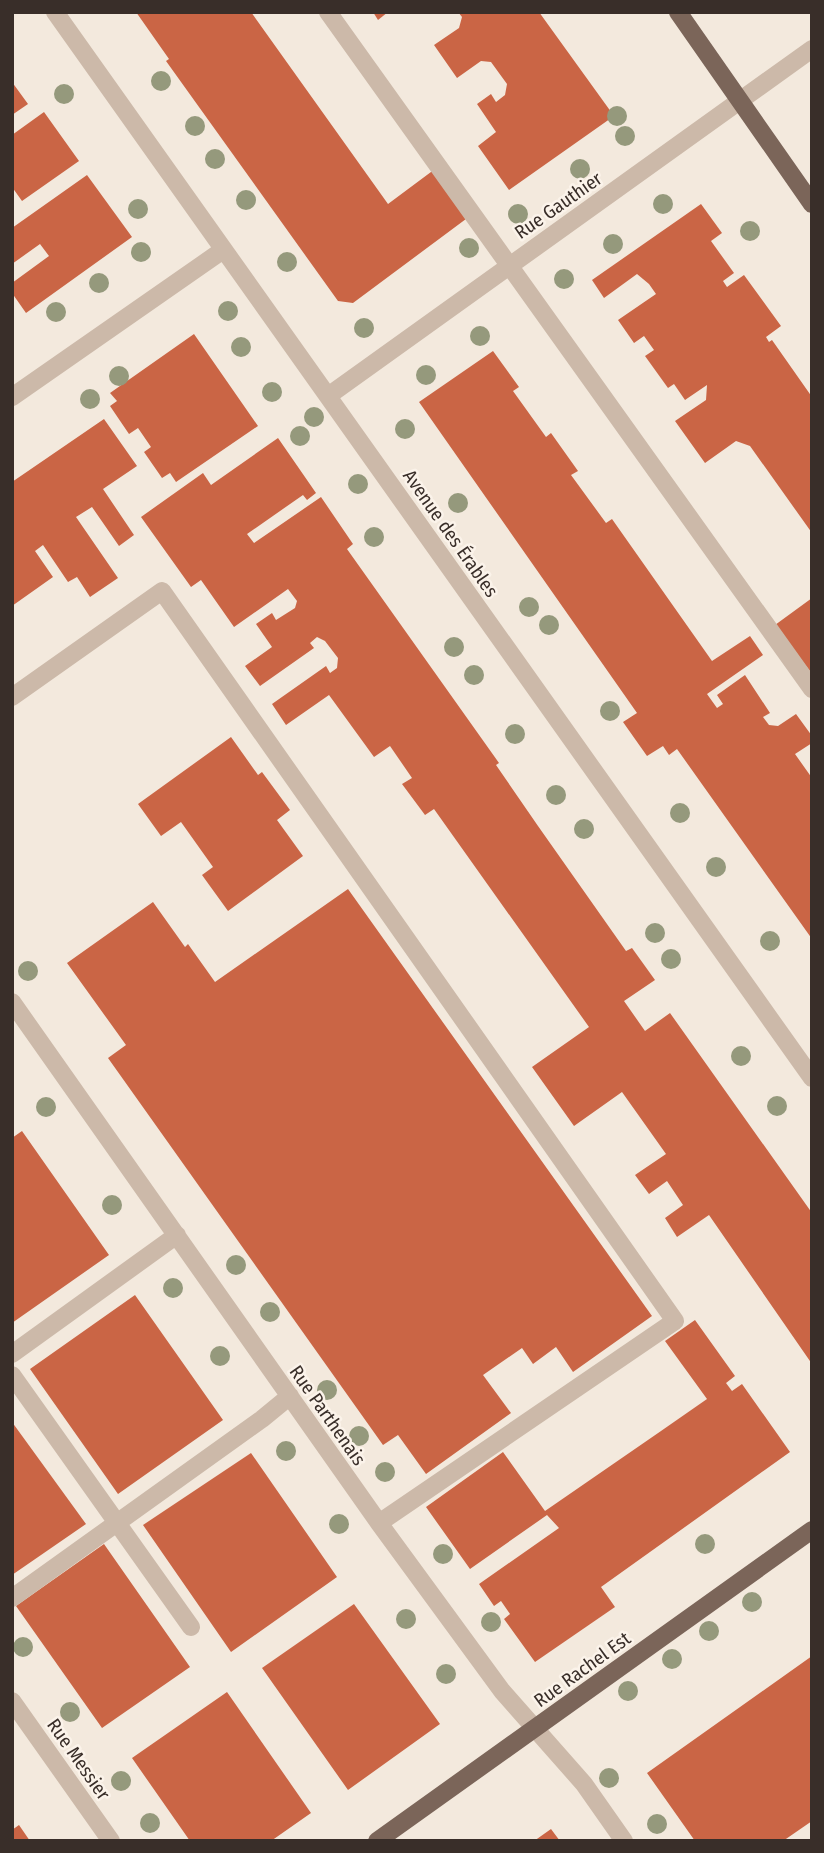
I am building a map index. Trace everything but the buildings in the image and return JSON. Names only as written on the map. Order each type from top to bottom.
[{"type":"main road","points":[[678,12],[812,204]]},
{"type":"main road","name":"Rue Rachel Est","points":[[377,1841],[812,1530]]},
{"type":"street","name":"Avenue des Érables","points":[[55,12],[812,1078]]},
{"type":"street","points":[[328,12],[812,689]]},
{"type":"street","name":"Rue Gauthier","points":[[328,396],[812,49]]},
{"type":"street","points":[[12,397],[223,250]]},
{"type":"street","points":[[12,697],[162,591],[676,1321],[379,1522]]},
{"type":"street","name":"Rue Parthenais","points":[[12,1002],[379,1522],[502,1691],[584,1784],[624,1841]]},
{"type":"street","points":[[12,1354],[177,1235]]},
{"type":"street","points":[[12,1375],[191,1627]]},
{"type":"street","points":[[12,1598],[262,1419],[290,1396]]},
{"type":"street","name":"Rue Messier","points":[[12,1701],[111,1841]]}]
